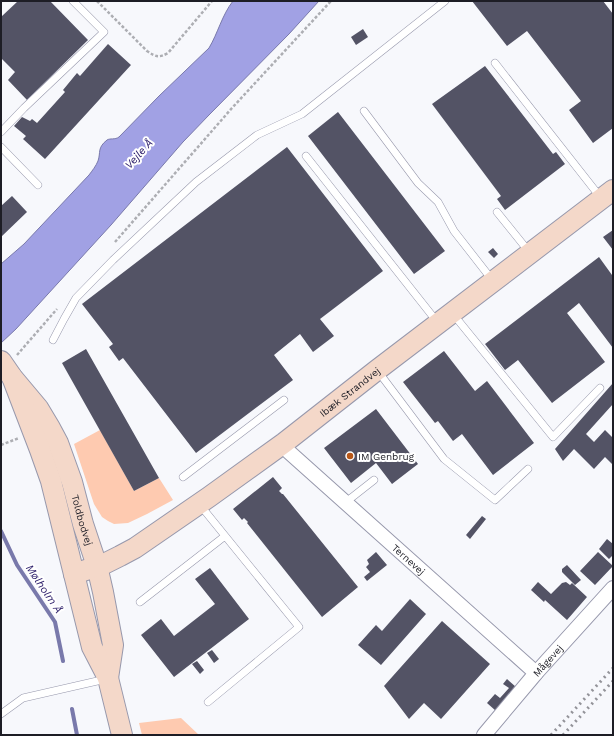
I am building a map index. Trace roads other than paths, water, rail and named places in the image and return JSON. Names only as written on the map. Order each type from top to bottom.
[{"type":"main road","name":"Ibæk Strandvej","points":[[74,574],[120,556],[135,548],[199,504],[284,443],[607,194]]},
{"type":"main road","name":"Toldbodvej","points":[[5,367],[38,408],[58,443],[72,482],[103,592],[113,645],[108,678]]},
{"type":"main road","name":"Toldbodvej","points":[[5,367],[40,450],[51,481],[92,647],[108,678],[122,735]]},
{"type":"street","name":"Ternevej","points":[[284,443],[289,452],[536,673]]},
{"type":"street","name":"Mågevej","points":[[484,735],[536,673],[613,588]]},
{"type":"lane","points":[[1,132],[104,32],[73,1]]},
{"type":"lane","points":[[54,340],[76,298],[112,260],[196,182],[257,135],[302,114],[445,1]]},
{"type":"lane","points":[[495,63],[607,194]]},
{"type":"lane","points":[[364,111],[418,183],[438,202],[454,231],[493,281]]},
{"type":"lane","points":[[1,147],[38,185]]},
{"type":"lane","points":[[306,156],[445,318],[553,437],[600,388]]},
{"type":"lane","points":[[497,212],[530,253]]},
{"type":"lane","points":[[377,370],[444,459],[495,500],[528,469]]},
{"type":"lane","points":[[183,477],[284,400]]},
{"type":"lane","points":[[346,502],[374,480]]},
{"type":"lane","points":[[199,504],[299,627],[208,702]]},
{"type":"lane","points":[[140,602],[225,536]]},
{"type":"lane","points":[[1,714],[23,698],[108,678]]},
{"type":"water","name":"Vejle Å","points":[[233,1],[319,1],[289,34],[183,142],[111,225],[16,329],[1,343],[1,264],[24,244],[89,175],[97,163],[104,143],[108,139],[119,137],[209,48],[226,12]]},
{"type":"waterway","name":"Mølholm Å","points":[[1,531],[17,565],[55,622],[63,661]]},
{"type":"waterway","name":"Mølholm Å","points":[[72,709],[77,735]]},
{"type":"railway","points":[[551,735],[613,668]]},
{"type":"railway","points":[[563,735],[613,681]]},
{"type":"place","name":"IM Genbrug","points":[[350,456]]}]
